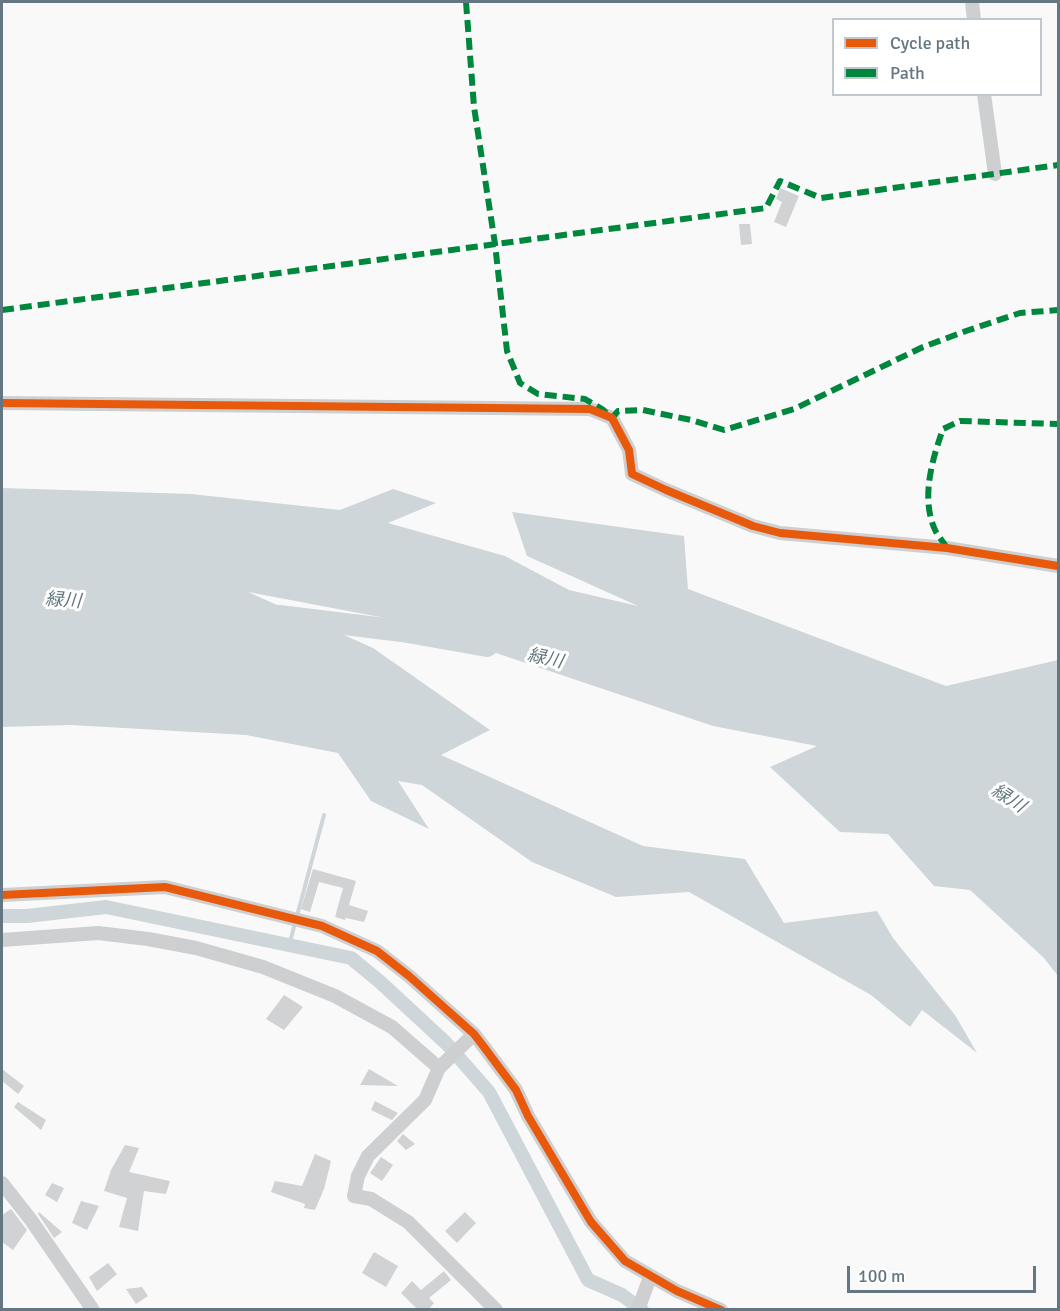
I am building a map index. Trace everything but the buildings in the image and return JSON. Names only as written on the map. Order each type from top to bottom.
[{"type":"street","points":[[972,2],[974,18]]},
{"type":"street","points":[[984,96],[994,174]]},
{"type":"street","points":[[2,403],[590,409],[612,418],[629,450],[632,474],[753,526],[780,533],[947,548],[1059,566]]},
{"type":"street","points":[[2,895],[165,888],[322,926],[377,951],[409,976],[474,1034],[516,1090],[528,1116],[591,1222],[625,1261],[677,1291],[722,1310]]},
{"type":"street","points":[[2,940],[99,933],[196,948],[252,964],[335,996],[392,1027],[439,1068]]},
{"type":"street","points":[[474,1034],[439,1068],[425,1100],[368,1156],[358,1176],[354,1196],[371,1199],[408,1222],[496,1310]]},
{"type":"street","points":[[2,1183],[31,1220],[93,1310]]},
{"type":"street","points":[[638,1310],[650,1277]]},
{"type":"water","points":[[2,488],[191,494],[340,510],[393,489],[436,503],[388,523],[505,556],[569,590],[638,606],[527,556],[512,512],[684,536],[688,589],[946,686],[1058,660],[1058,976],[1044,958],[970,890],[934,886],[888,834],[840,832],[770,767],[817,746],[713,726],[401,621],[248,592],[373,648],[490,730],[441,755],[643,846],[745,859],[784,923],[877,911],[893,938],[955,1015],[977,1053],[922,1010],[910,1027],[871,995],[689,892],[616,897],[532,862],[422,785],[398,781],[429,829],[371,801],[338,753],[246,735],[71,725],[2,727]]},
{"type":"waterway","name":"緑川","points":[[279,616],[402,631],[487,646]]},
{"type":"waterway","points":[[297,916],[324,815]]},
{"type":"waterway","points":[[2,916],[27,916],[106,907],[351,958],[446,1043],[489,1092],[588,1280],[622,1295],[642,1310]]},
{"type":"waterway","points":[[289,946],[295,923]]},
{"type":"marked path","points":[[466,2],[474,107],[495,244],[507,351],[520,383],[538,394],[585,399],[612,418],[618,411],[643,410],[724,430],[794,409],[923,347],[966,331],[1020,313],[1058,310]]},
{"type":"marked path","points":[[2,310],[766,208],[780,181],[821,198],[1058,165]]},
{"type":"marked path","points":[[947,548],[931,520],[928,494],[929,480],[943,429],[960,421],[1058,424]]},
{"type":"cycle path","points":[[2,403],[590,409],[612,418],[629,450],[632,474],[753,526],[780,533],[947,548],[1058,566]]},
{"type":"cycle path","points":[[2,895],[165,887],[322,926],[377,951],[409,976],[474,1034],[516,1090],[528,1116],[591,1222],[625,1261],[677,1291],[721,1310]]}]
